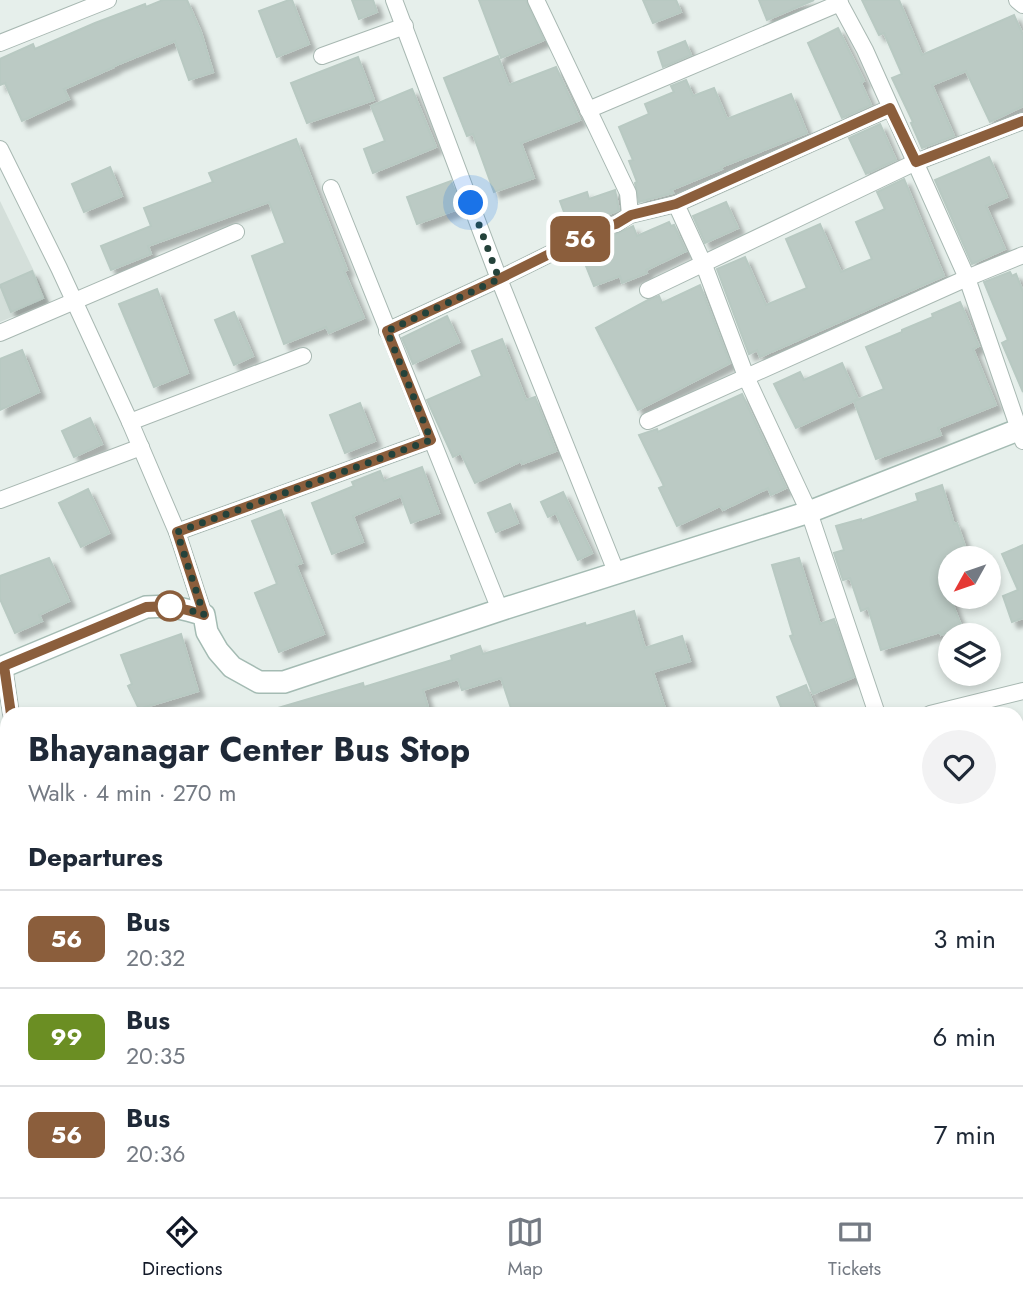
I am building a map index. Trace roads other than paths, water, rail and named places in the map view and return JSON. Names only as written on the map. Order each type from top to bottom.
[{"type":"main road","points":[[2,667],[146,607],[163,605],[181,607],[204,615],[207,632],[232,667],[259,682],[284,682],[809,512],[1022,433]]},
{"type":"street","points":[[0,43],[108,0]]},
{"type":"street","points":[[394,0],[499,279],[617,574]]},
{"type":"street","points":[[537,0],[628,192],[631,215]]},
{"type":"street","points":[[1017,0],[1023,5]]},
{"type":"street","points":[[588,110],[839,2],[865,50],[968,278],[1022,433]]},
{"type":"street","points":[[321,56],[405,26]]},
{"type":"street","points":[[387,331],[631,215],[676,204],[890,108]]},
{"type":"street","points":[[648,290],[916,162],[1023,121]]},
{"type":"street","points":[[0,149],[74,300],[141,447],[177,532],[204,615]]},
{"type":"street","points":[[331,188],[500,610]]},
{"type":"street","points":[[676,204],[704,265],[747,379],[809,512],[875,707]]},
{"type":"street","points":[[0,333],[236,232]]},
{"type":"street","points":[[648,422],[1023,255]]},
{"type":"street","points":[[130,422],[303,356]]},
{"type":"street","points":[[177,532],[431,440]]},
{"type":"street","points":[[0,499],[141,447]]},
{"type":"street","points":[[2,667],[10,707]]},
{"type":"street","points":[[958,707],[1023,691]]}]
